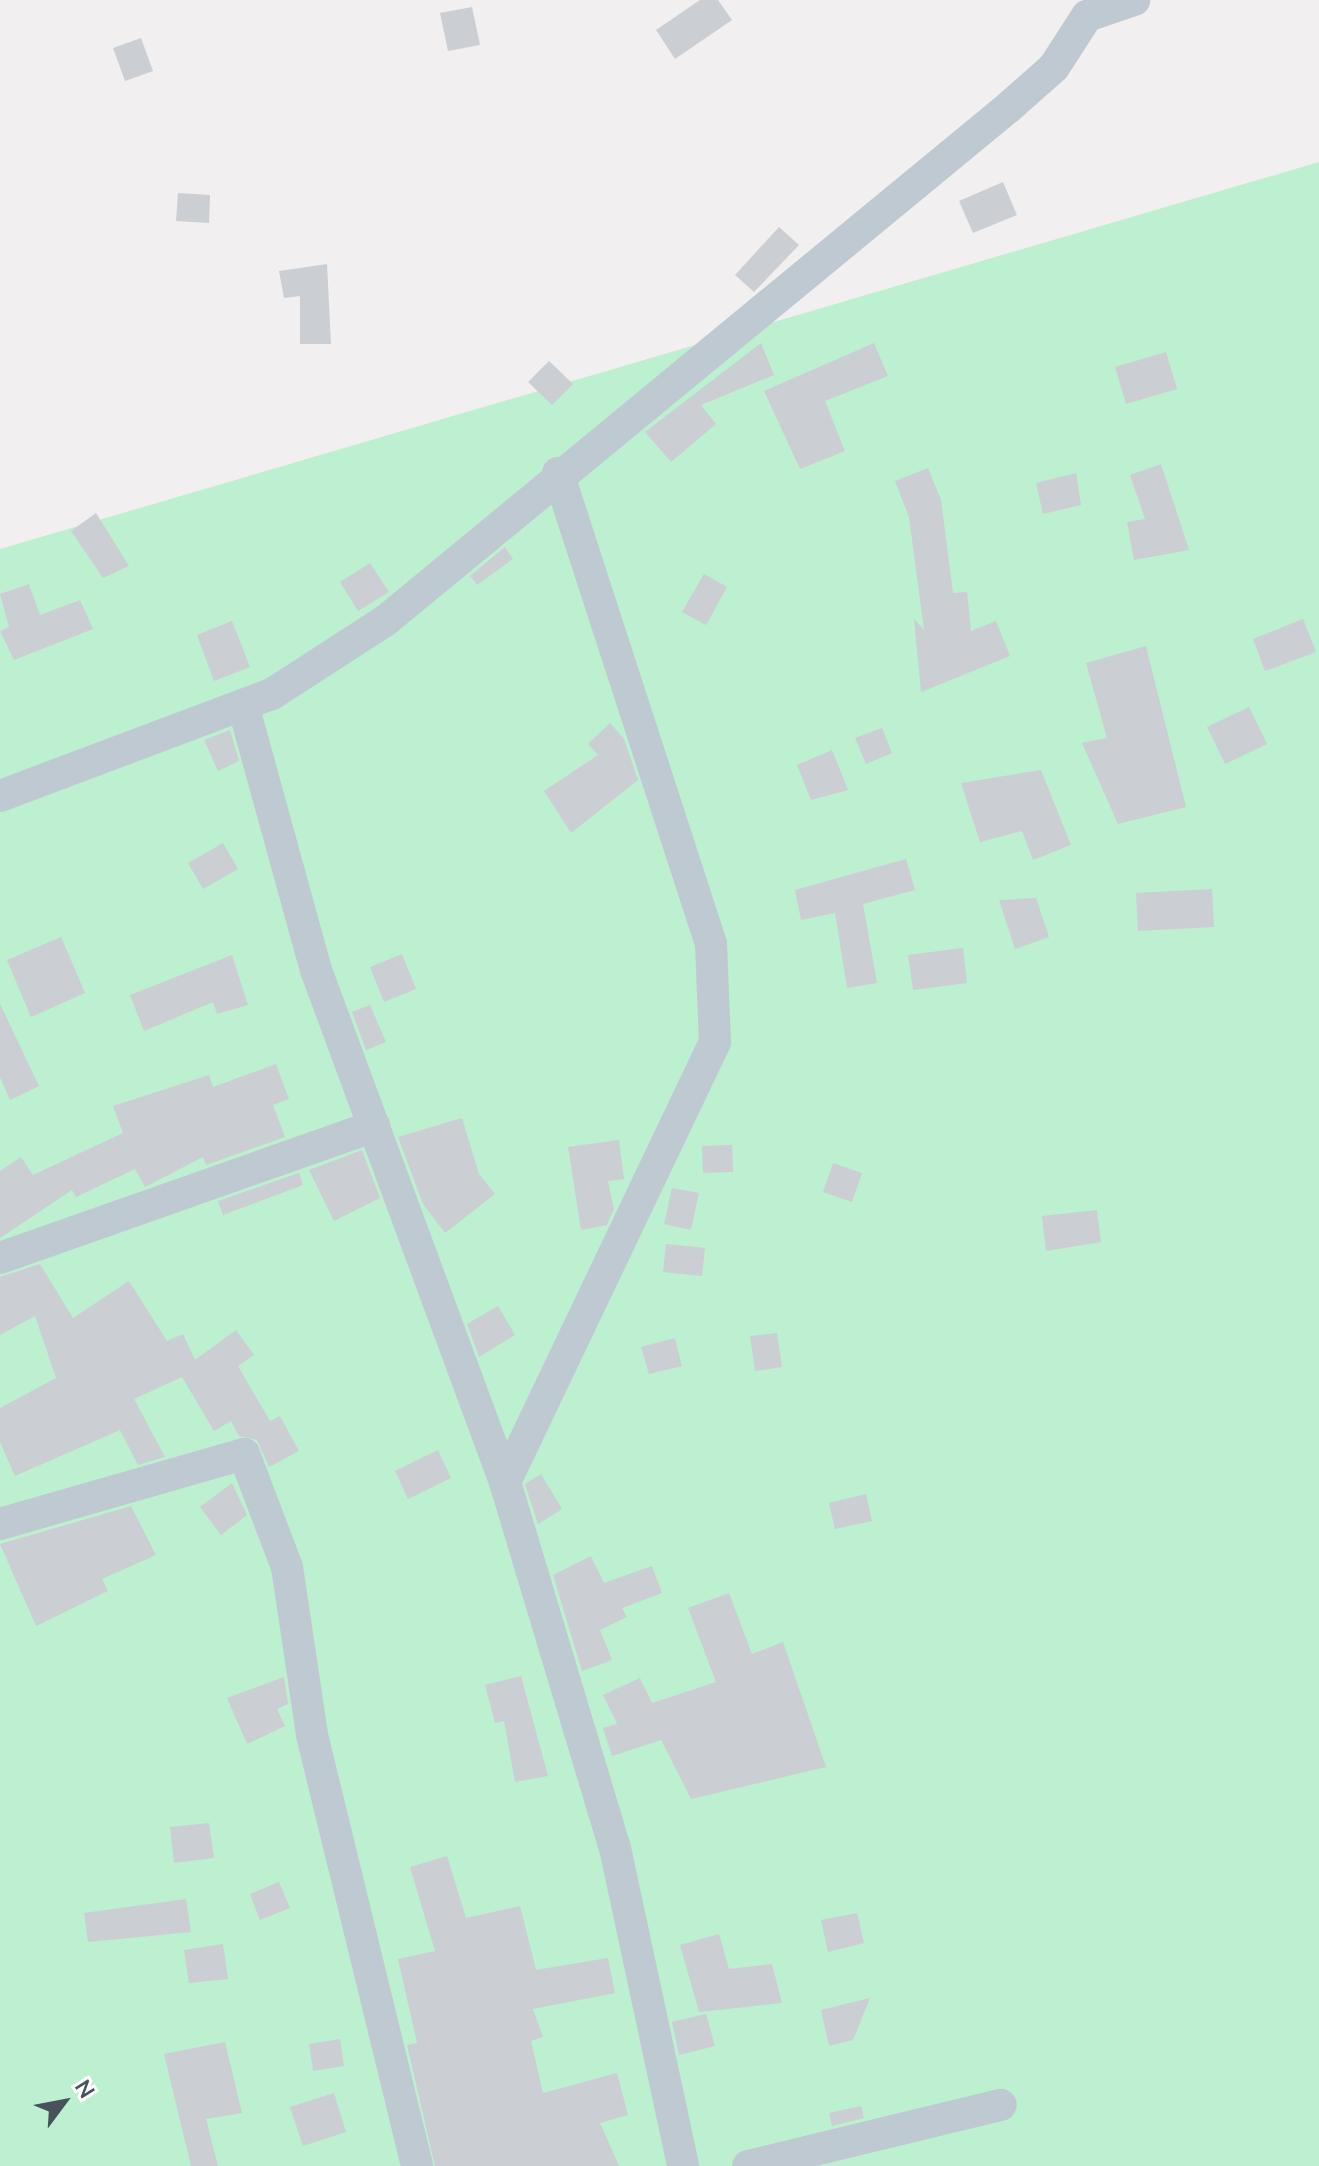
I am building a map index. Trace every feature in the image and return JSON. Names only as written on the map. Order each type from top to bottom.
[{"type":"street","points":[[0,796],[272,694],[385,621],[558,473],[1009,107],[1054,67],[1087,16],[1134,0]]},
{"type":"street","points":[[505,1482],[715,1042],[711,944],[558,473]]},
{"type":"street","points":[[243,705],[316,970],[505,1482],[615,1848],[683,2166]]},
{"type":"street","points":[[0,1258],[374,1126]]},
{"type":"street","points":[[0,1524],[244,1454],[287,1567],[312,1735],[417,2166]]},
{"type":"street","points":[[748,2166],[1001,2105]]},
{"type":"green space","points":[[1319,162],[1319,2166],[0,2166],[0,549]]},
{"type":"building","points":[[700,0],[718,0],[732,20],[675,59],[656,30]]},
{"type":"building","points":[[472,7],[480,45],[448,51],[440,13]]},
{"type":"building","points":[[141,38],[153,71],[125,81],[113,48]]},
{"type":"building","points":[[1003,182],[1017,215],[973,233],[959,201]]},
{"type":"building","points":[[178,193],[210,195],[209,223],[176,221]]},
{"type":"building","points":[[779,227],[799,245],[754,292],[735,275]]},
{"type":"building","points":[[327,264],[331,344],[300,344],[300,296],[284,298],[279,271]]},
{"type":"building","points":[[761,343],[774,375],[701,405],[716,424],[671,462],[645,432]]},
{"type":"building","points":[[874,343],[888,376],[825,401],[845,451],[800,469],[764,391]]},
{"type":"building","points":[[1166,352],[1177,389],[1126,404],[1115,367]]},
{"type":"building","points":[[549,361],[573,384],[552,405],[528,382]]},
{"type":"building","points":[[1161,464],[1189,550],[1134,560],[1127,522],[1145,519],[1130,475]]},
{"type":"building","points":[[928,468],[941,500],[953,593],[967,592],[971,631],[996,621],[1010,656],[921,692],[914,619],[924,630],[909,517],[895,481]]},
{"type":"building","points":[[1076,473],[1081,505],[1043,514],[1036,483]]},
{"type":"building","points":[[96,513],[129,566],[103,578],[71,531]]},
{"type":"building","points":[[505,547],[513,559],[477,585],[470,576]]},
{"type":"building","points":[[370,563],[389,592],[358,611],[340,582]]},
{"type":"building","points":[[704,574],[727,587],[706,625],[682,612]]},
{"type":"building","points":[[29,584],[40,615],[80,600],[93,629],[14,660],[0,631],[9,627],[0,594]]},
{"type":"building","points":[[1303,619],[1316,652],[1265,671],[1253,639]]},
{"type":"building","points":[[232,621],[250,667],[214,681],[197,635]]},
{"type":"building","points":[[1146,646],[1186,807],[1118,824],[1082,743],[1107,738],[1086,663]]},
{"type":"building","points":[[1249,707],[1267,744],[1225,764],[1207,727]]},
{"type":"building","points":[[610,723],[624,739],[638,780],[571,833],[544,791],[598,755],[588,744]]},
{"type":"building","points":[[882,728],[892,753],[866,764],[855,738]]},
{"type":"building","points":[[230,730],[239,761],[218,771],[204,740]]},
{"type":"building","points":[[832,750],[848,790],[811,800],[797,765]]},
{"type":"building","points":[[1041,770],[1071,845],[1033,860],[1022,831],[980,842],[961,783]]},
{"type":"building","points":[[223,843],[238,869],[203,889],[188,863]]},
{"type":"building","points":[[906,859],[915,890],[863,904],[877,983],[847,988],[835,913],[801,920],[795,890]]},
{"type":"building","points":[[1212,889],[1214,927],[1138,931],[1136,893]]},
{"type":"building","points":[[1036,898],[1049,937],[1015,949],[999,900]]},
{"type":"building","points":[[61,937],[85,993],[31,1017],[7,960]]},
{"type":"building","points":[[963,948],[967,983],[913,990],[908,955]]},
{"type":"building","points":[[402,954],[416,989],[384,1002],[370,967]]},
{"type":"building","points":[[232,955],[248,1005],[217,1014],[213,1002],[144,1031],[130,995]]},
{"type":"building","points":[[0,1004],[39,1086],[10,1100],[0,1077]]},
{"type":"building","points":[[370,1005],[386,1042],[366,1050],[352,1012]]},
{"type":"building","points":[[276,1064],[289,1099],[273,1105],[285,1137],[206,1165],[203,1157],[145,1187],[135,1169],[76,1197],[72,1190],[0,1238],[0,1171],[21,1157],[33,1175],[123,1133],[113,1106],[209,1075],[213,1087]]},
{"type":"building","points":[[462,1118],[479,1174],[495,1194],[445,1233],[423,1204],[398,1137]]},
{"type":"building","points":[[619,1140],[624,1179],[608,1181],[614,1209],[607,1225],[581,1230],[568,1147]]},
{"type":"building","points":[[732,1145],[733,1172],[703,1173],[702,1146]]},
{"type":"building","points":[[362,1150],[380,1198],[334,1221],[309,1170]]},
{"type":"building","points":[[833,1163],[862,1173],[852,1202],[823,1192]]},
{"type":"building","points":[[299,1173],[303,1185],[223,1215],[218,1201]]},
{"type":"building","points":[[672,1188],[699,1193],[691,1230],[664,1224]]},
{"type":"building","points":[[1097,1210],[1101,1242],[1046,1251],[1042,1216]]},
{"type":"building","points":[[666,1244],[705,1248],[702,1276],[663,1272]]},
{"type":"building","points":[[40,1264],[73,1318],[129,1281],[167,1341],[183,1334],[195,1360],[236,1330],[254,1355],[238,1366],[270,1421],[280,1416],[299,1451],[269,1467],[257,1440],[239,1436],[231,1421],[214,1431],[182,1377],[134,1399],[165,1457],[138,1465],[120,1430],[15,1476],[0,1442],[0,1408],[56,1378],[35,1316],[0,1335],[0,1277]]},
{"type":"building","points":[[498,1306],[515,1335],[479,1357],[467,1324]]},
{"type":"building","points":[[777,1333],[782,1367],[755,1371],[750,1336]]},
{"type":"building","points":[[675,1338],[682,1366],[649,1374],[641,1347]]},
{"type":"building","points":[[438,1450],[451,1478],[408,1499],[395,1471]]},
{"type":"building","points":[[541,1474],[562,1509],[538,1524],[525,1484]]},
{"type":"building","points":[[232,1483],[247,1515],[221,1535],[200,1507]]},
{"type":"building","points":[[866,1494],[872,1521],[835,1529],[829,1503]]},
{"type":"building","points":[[131,1506],[156,1555],[102,1579],[108,1591],[36,1626],[0,1544]]},
{"type":"building","points":[[591,1556],[604,1583],[652,1566],[662,1593],[622,1608],[627,1617],[600,1630],[612,1660],[582,1671],[553,1575]]},
{"type":"building","points":[[729,1593],[752,1654],[783,1642],[826,1767],[691,1799],[661,1740],[612,1756],[603,1728],[617,1724],[603,1695],[640,1678],[652,1703],[716,1682],[688,1608]]},
{"type":"building","points":[[521,1676],[548,1776],[515,1782],[504,1721],[495,1723],[485,1685]]},
{"type":"building","points":[[284,1677],[288,1704],[277,1709],[285,1726],[247,1744],[227,1698]]},
{"type":"building","points":[[209,1823],[214,1858],[174,1863],[170,1827]]},
{"type":"building","points":[[447,1856],[466,1918],[520,1906],[536,1970],[608,1958],[615,1993],[533,2009],[543,2037],[531,2041],[543,2093],[617,2073],[628,2115],[600,2123],[619,2166],[435,2166],[407,2045],[417,2043],[398,1959],[435,1951],[410,1867]]},
{"type":"building","points":[[279,1882],[290,1908],[260,1920],[250,1894]]},
{"type":"building","points":[[186,1899],[191,1932],[88,1942],[84,1913]]},
{"type":"building","points":[[857,1913],[864,1943],[828,1952],[821,1920]]},
{"type":"building","points":[[719,1934],[729,1969],[772,1964],[782,2003],[699,2012],[680,1945]]},
{"type":"building","points":[[223,1944],[228,1979],[189,1983],[184,1950]]},
{"type":"building","points":[[870,1998],[853,2040],[829,2046],[821,2010]]},
{"type":"building","points":[[706,2014],[715,2046],[679,2055],[672,2022]]},
{"type":"building","points":[[340,2039],[344,2066],[313,2071],[309,2044]]},
{"type":"building","points":[[225,2042],[242,2113],[206,2119],[218,2166],[191,2166],[164,2054]]},
{"type":"building","points":[[334,2093],[346,2132],[303,2146],[290,2107]]},
{"type":"building","points":[[861,2106],[864,2118],[832,2126],[829,2113]]}]
